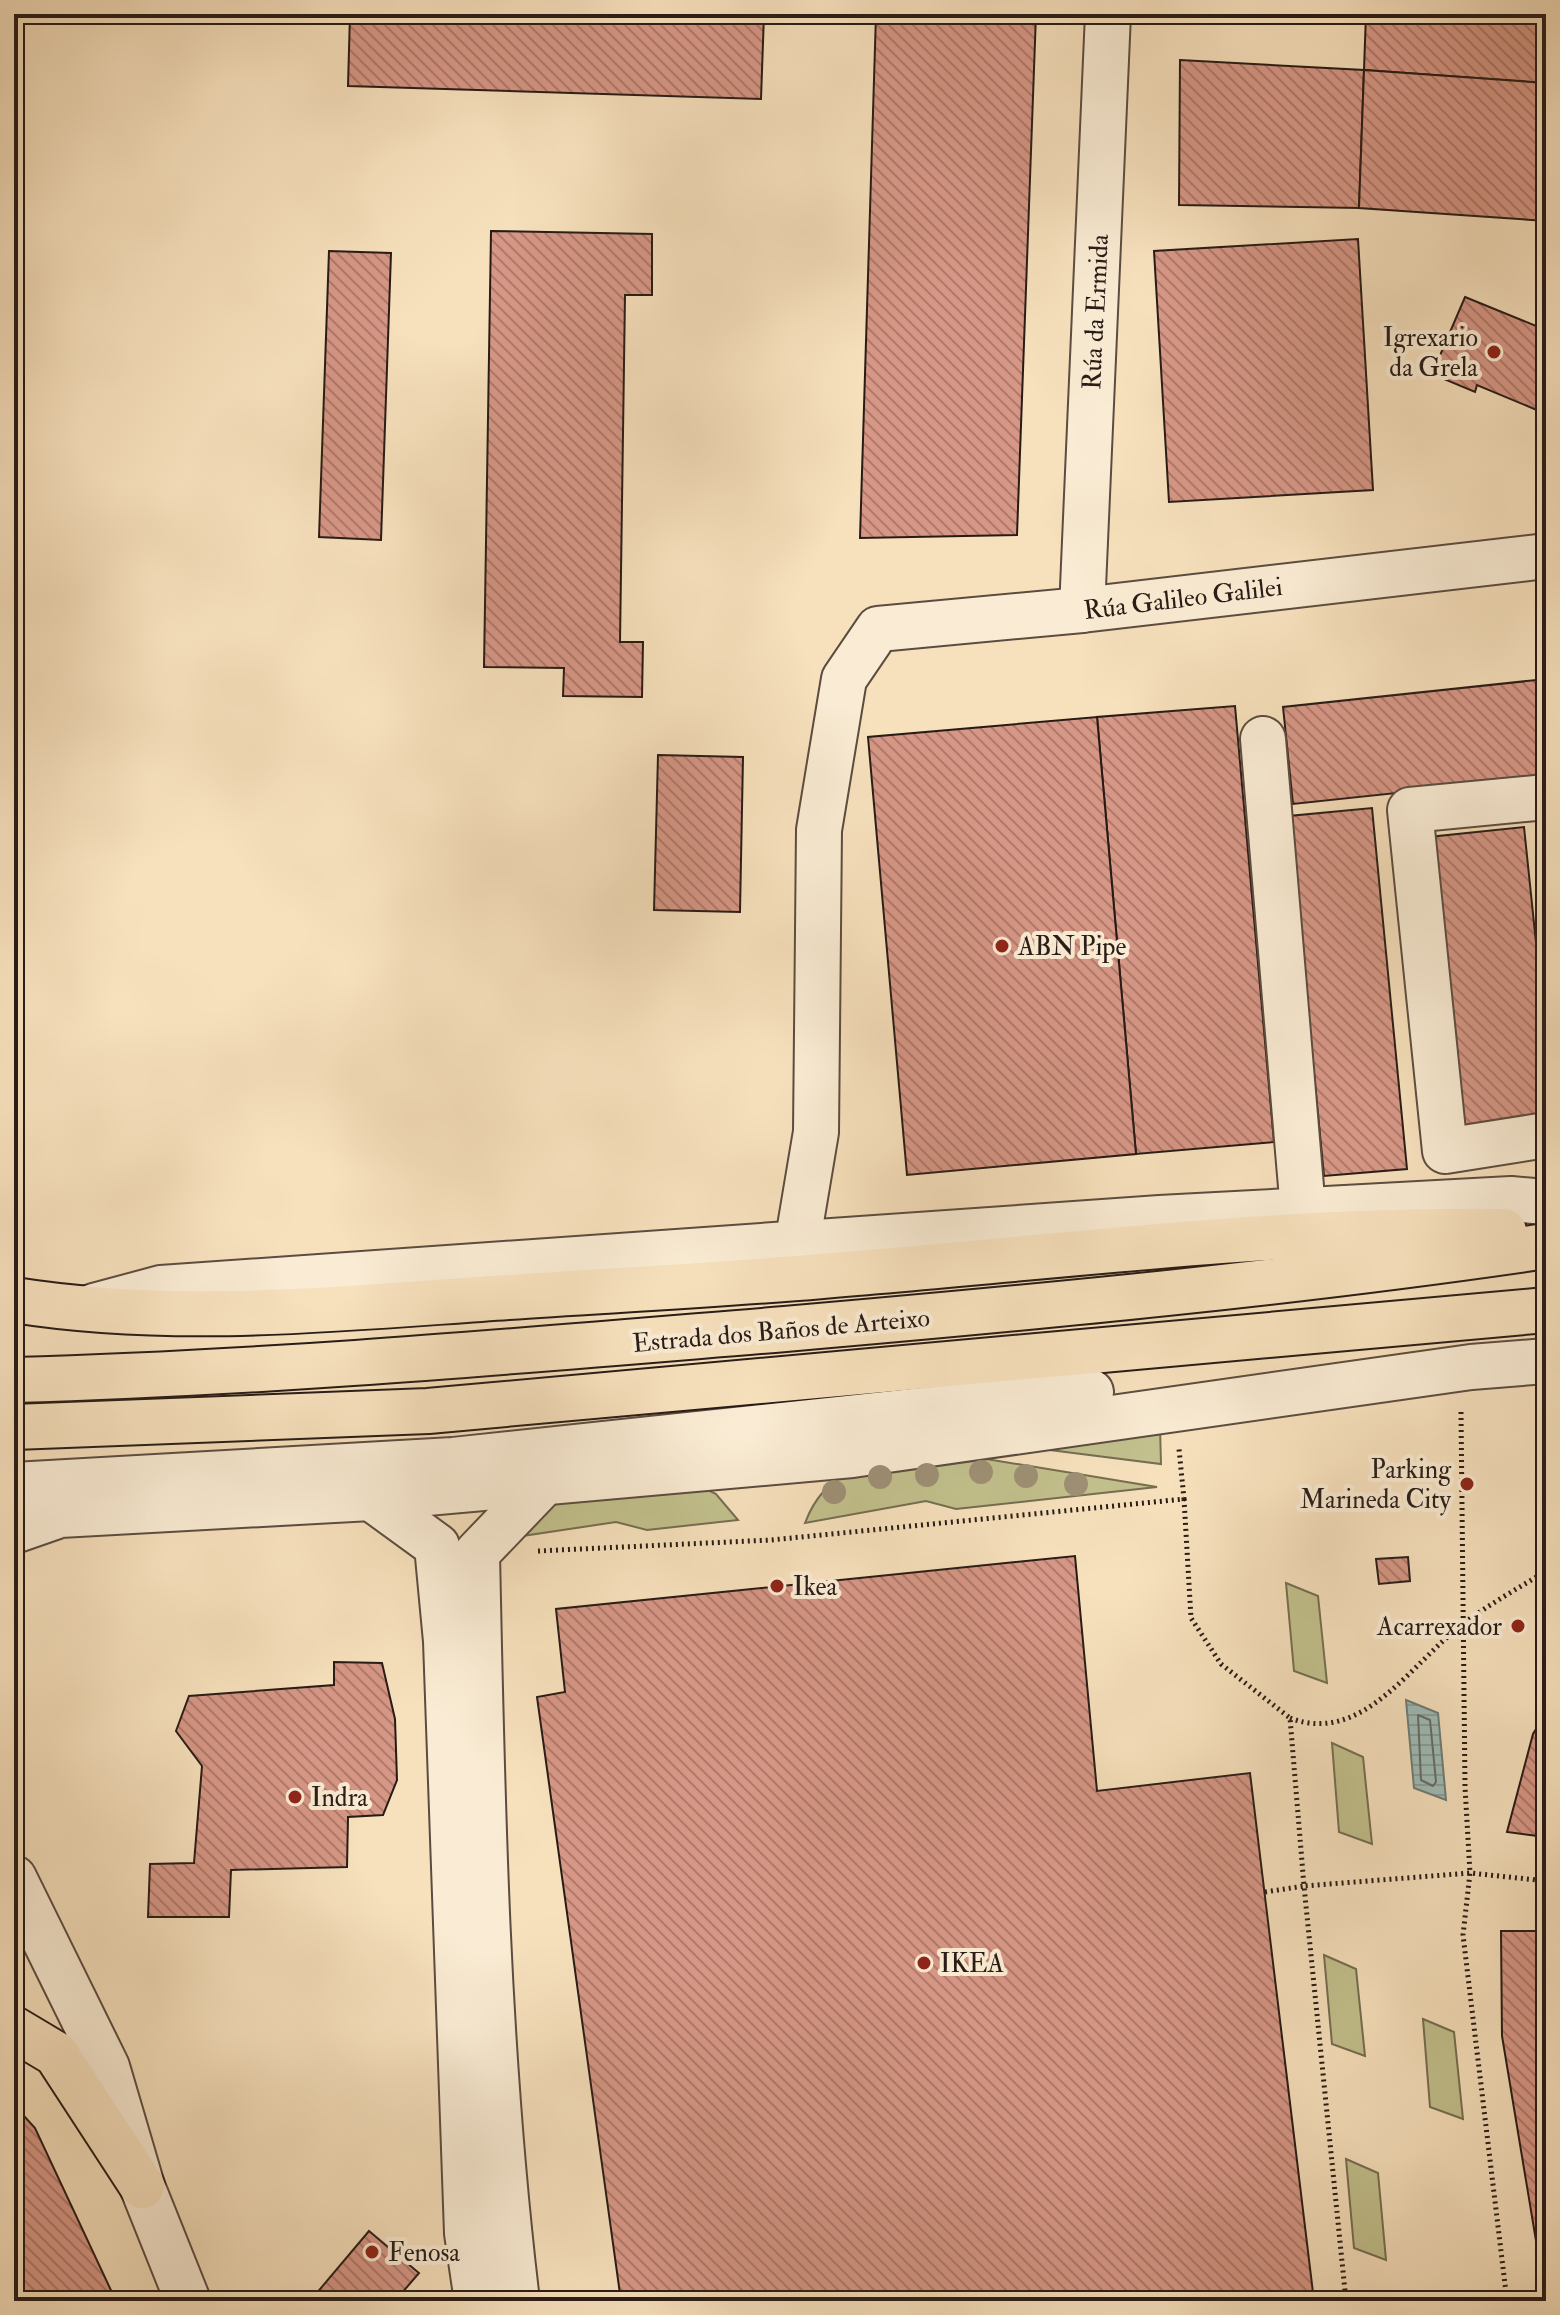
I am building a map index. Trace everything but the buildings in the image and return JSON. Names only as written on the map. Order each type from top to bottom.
[{"type":"main road","points":[[14,1300],[77,1310],[266,1313],[821,1276],[1232,1242],[1434,1230],[1546,1231]]},
{"type":"main road","name":"Estrada dos Baños de Arteixo","points":[[14,1380],[416,1361],[612,1345],[1403,1267],[1546,1246]]},
{"type":"main road","name":"Estrada dos Baños de Arteixo","points":[[14,1427],[428,1411],[1546,1310]]},
{"type":"main road","points":[[14,2029],[56,2054],[142,2186]]},
{"type":"street","name":"Rúa da Ermida","points":[[1082,610],[1108,14]]},
{"type":"street","name":"Rúa Galileo Galilei","points":[[797,1245],[816,1132],[819,830],[844,679],[878,629],[1082,610],[1546,556]]},
{"type":"street","points":[[1263,739],[1303,1210]]},
{"type":"street","points":[[77,1310],[161,1288],[1303,1210],[1528,1200],[1529,1137],[1445,1151],[1410,810],[1546,797]]},
{"type":"street","points":[[14,1485],[141,1475],[453,1460],[557,1450],[1046,1398],[1546,1334]]},
{"type":"street","points":[[14,1531],[60,1515],[371,1498],[852,1455],[1471,1367],[1546,1361]]},
{"type":"street","points":[[141,1475],[371,1498],[437,1546],[446,1641],[467,2233],[477,2301]]},
{"type":"street","points":[[517,2301],[507,2217],[483,1845],[477,1553],[547,1480]]},
{"type":"street","points":[[14,1878],[107,2067],[142,2186],[188,2301]]},
{"type":"path","points":[[1446,1414],[1476,1411]]},
{"type":"path","points":[[1461,1412],[1465,1515],[1462,1624],[1465,1787],[1470,1873],[1463,1935],[1507,2301]]},
{"type":"path","points":[[1179,1438],[1191,1618],[1221,1664],[1290,1718],[1309,1725],[1343,1723],[1380,1700],[1462,1624],[1546,1571]]},
{"type":"path","points":[[477,1553],[771,1540],[1184,1499]]},
{"type":"path","points":[[1290,1718],[1346,2301]]},
{"type":"path","points":[[1265,1892],[1470,1873],[1546,1881]]},
{"type":"shaded area","points":[[1160,1427],[1161,1464],[1011,1445]]},
{"type":"shaded area","points":[[950,1453],[1157,1487],[956,1509],[926,1501],[805,1523],[816,1501],[830,1485],[846,1474],[884,1461]]},
{"type":"shaded area","points":[[698,1485],[716,1494],[738,1520],[647,1530],[616,1522],[509,1538],[554,1500]]},
{"type":"shaded area","points":[[1286,1583],[1318,1596],[1327,1683],[1294,1671]]},
{"type":"shaded area","points":[[1332,1743],[1363,1757],[1372,1844],[1339,1832]]},
{"type":"shaded area","points":[[1324,1955],[1356,1969],[1365,2056],[1332,2044]]},
{"type":"shaded area","points":[[1423,2019],[1454,2032],[1463,2119],[1430,2107]]},
{"type":"shaded area","points":[[1346,2159],[1378,2173],[1386,2260],[1354,2248]]},
{"type":"water","points":[[1406,1700],[1438,1713],[1446,1800],[1414,1788]]},
{"type":"place","name":"Igrexario da Grela","points":[[1494,352]]},
{"type":"place","name":"ABN Pipe","points":[[1002,946]]},
{"type":"place","name":"Parking Marineda City","points":[[1467,1484]]},
{"type":"place","name":"Ikea","points":[[777,1586]]},
{"type":"place","name":"Acarrexador","points":[[1518,1626]]},
{"type":"place","name":"Indra","points":[[295,1797]]},
{"type":"place","name":"IKEA","points":[[924,1963]]},
{"type":"place","name":"Fenosa","points":[[372,2252]]}]
